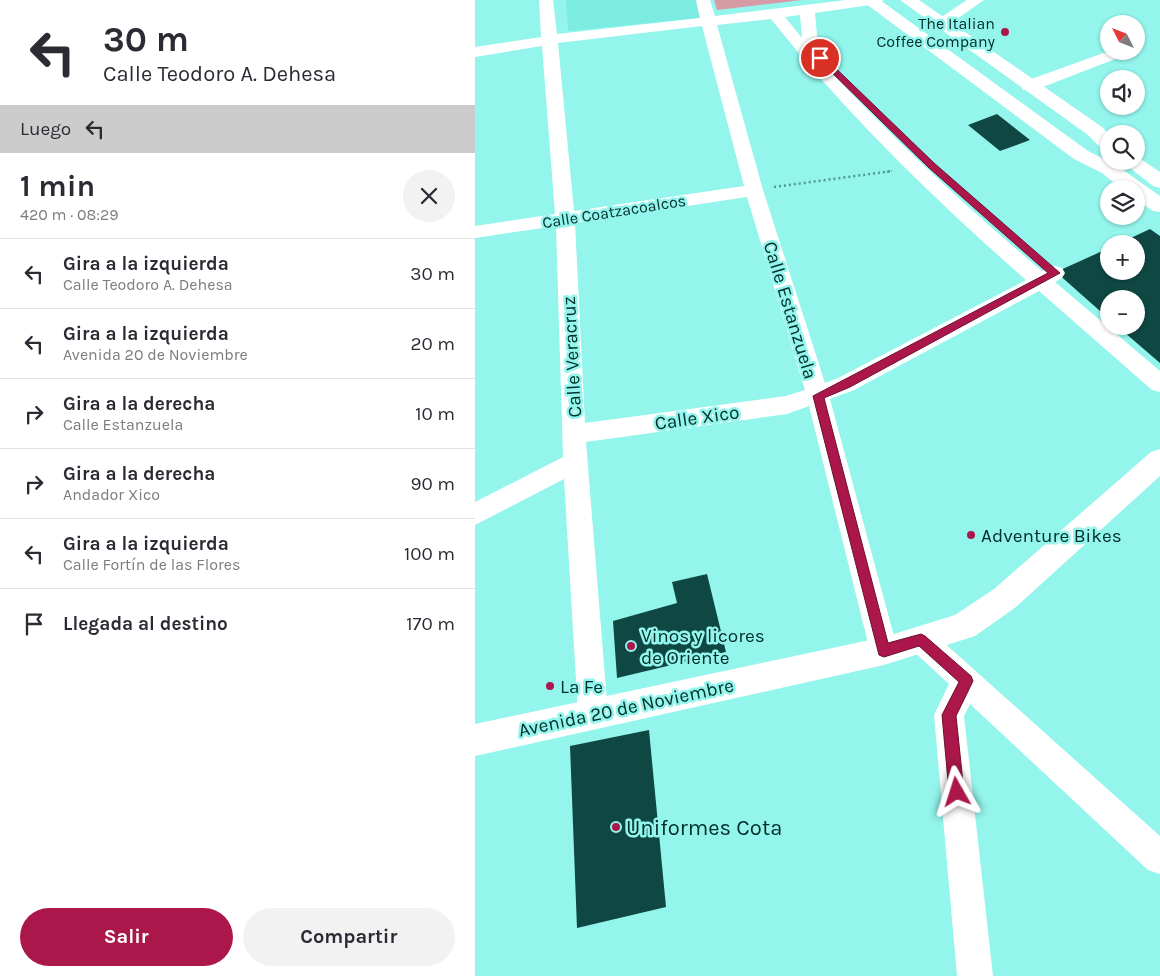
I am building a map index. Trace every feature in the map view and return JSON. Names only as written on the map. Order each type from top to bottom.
[{"type":"main road","points":[[872,0],[1081,155],[1109,169],[1124,180]]},
{"type":"main road","points":[[908,0],[1029,86],[1100,133]]},
{"type":"main road","points":[[1081,155],[1097,176],[1103,180]]},
{"type":"main road","points":[[1145,158],[1160,168]]},
{"type":"main road","points":[[1143,170],[1160,182]]},
{"type":"main road","points":[[1145,195],[1160,206]]},
{"type":"main road","points":[[1145,209],[1160,219]]},
{"type":"main road","name":"Avenida 20 de Noviembre","points":[[475,740],[884,651],[964,626],[1005,598],[1160,460]]},
{"type":"street","name":"Calle Veracruz","points":[[546,0],[551,39],[565,219],[575,462],[593,714]]},
{"type":"street","points":[[475,52],[529,45],[551,39],[706,10],[775,14],[872,0]]},
{"type":"street","points":[[942,24],[977,0]]},
{"type":"street","name":"Calle Estanzuela","points":[[706,10],[754,190],[818,396],[884,651]]},
{"type":"street","points":[[808,10],[807,29],[809,41],[820,58],[1160,384]]},
{"type":"street","points":[[775,14],[803,50],[913,168],[1048,277],[1100,314]]},
{"type":"street","points":[[475,44],[527,38],[551,39]]},
{"type":"street","points":[[1029,86],[1100,59]]},
{"type":"street","name":"Calle Coatzacoalcos","points":[[475,232],[754,190]]},
{"type":"street","name":"Calle Xico","points":[[575,434],[787,405],[818,396],[846,384],[1048,277]]},
{"type":"street","points":[[1125,335],[1160,365]]},
{"type":"street","points":[[475,514],[575,462]]},
{"type":"street","points":[[921,640],[1160,858]]},
{"type":"street","points":[[966,681],[949,715],[975,976]]},
{"type":"path","points":[[754,190],[913,168]]},
{"type":"shaded area","points":[[566,0],[696,0],[700,18],[568,31]]},
{"type":"shaded area","points":[[714,0],[802,0],[717,10]]},
{"type":"building","points":[[997,114],[1030,140],[1000,151],[968,125]]},
{"type":"building","points":[[1150,229],[1160,236],[1160,363],[1127,335],[1145,335],[1145,290],[1100,290],[1100,311],[1056,272],[1100,252],[1100,280],[1145,280],[1145,235],[1137,235]]},
{"type":"building","points":[[707,574],[726,652],[617,678],[613,621],[677,603],[672,582]]},
{"type":"building","name":"Uniformes Cota","points":[[649,730],[666,907],[577,928],[570,746]]},
{"type":"place","name":"The Italian Coffee Company","points":[[1005,32]]},
{"type":"place","name":"Adventure Bikes","points":[[971,535]]},
{"type":"place","name":"Vinos y licores de Oriente","points":[[631,646]]},
{"type":"place","name":"La Fe","points":[[550,686]]},
{"type":"place","name":"Uniformes Cota","points":[[616,827]]},
{"type":"route","points":[[820,58],[860,99],[931,165],[1055,273],[846,384],[818,396],[884,651],[921,640],[966,681],[949,715],[957,792]]}]
